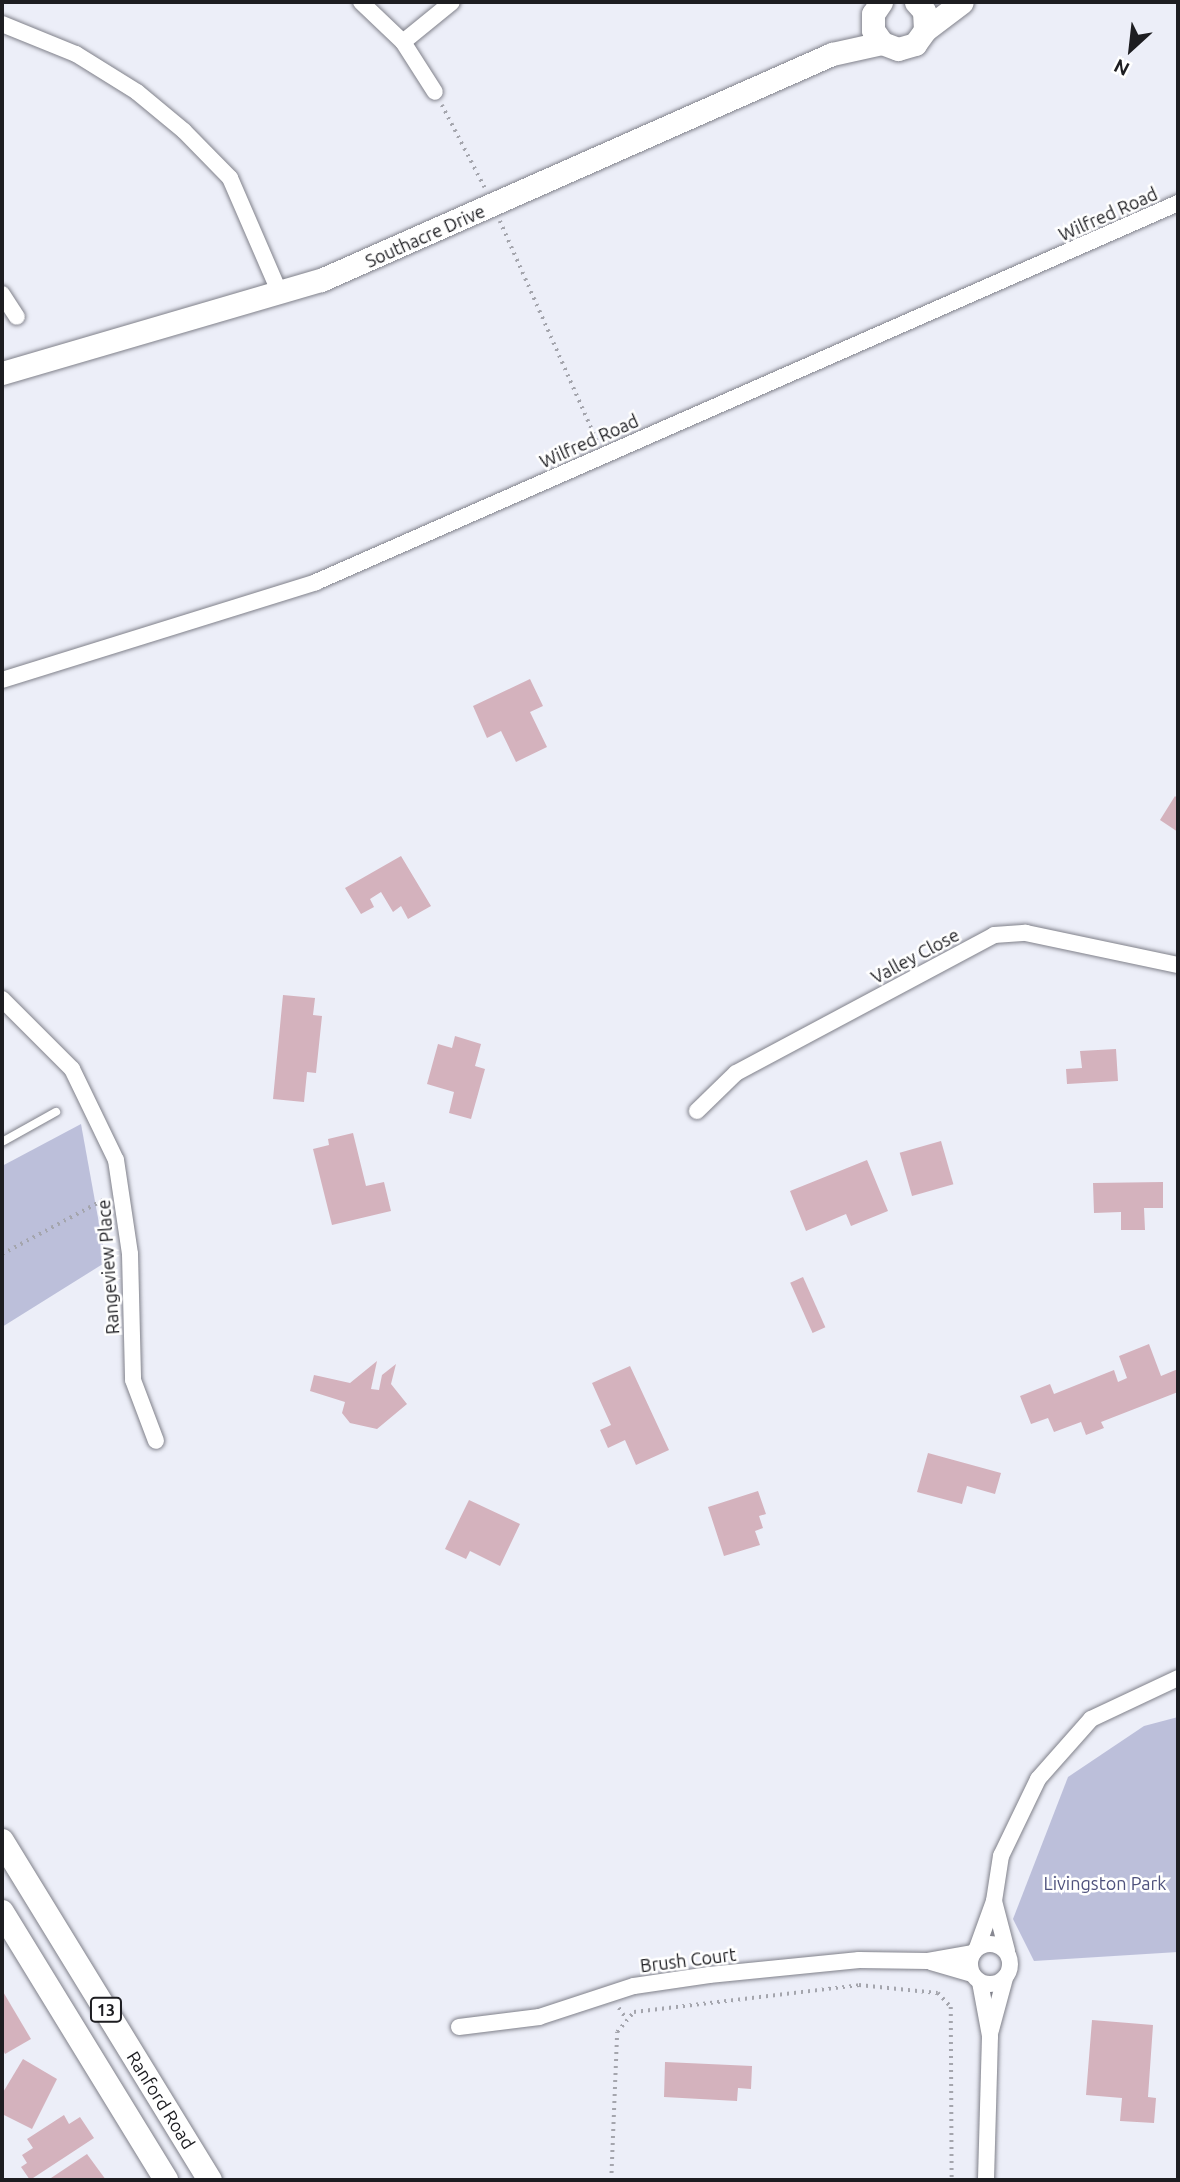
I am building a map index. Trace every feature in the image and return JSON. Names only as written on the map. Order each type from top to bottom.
[{"type":"main road","name":"Ranford Road","points":[[2,1841],[210,2180]]},
{"type":"main road","name":"13","points":[[2,1912],[166,2180]]},
{"type":"street","points":[[361,2],[404,42],[435,92]]},
{"type":"street","points":[[404,42],[452,2]]},
{"type":"street","points":[[921,2],[925,30]]},
{"type":"street","name":"Southacre Drive","points":[[2,373],[345,271],[832,54],[882,43],[907,48],[925,30],[962,2]]},
{"type":"street","name":"Southacre Drive","points":[[876,12],[882,43]]},
{"type":"street","name":"Southacre Drive","points":[[832,54],[876,12]]},
{"type":"street","points":[[2,23],[76,54],[137,92],[184,131],[230,178],[279,291]]},
{"type":"street","name":"Wilfred Road","points":[[2,680],[316,582],[1178,203]]},
{"type":"street","points":[[2,294],[17,317]]},
{"type":"street","name":"Valley Close","points":[[697,1111],[736,1073],[994,935],[1026,933],[1178,965]]},
{"type":"street","name":"Rangeview Place","points":[[2,999],[72,1069],[98,1116],[124,1194],[133,1381],[156,1441]]},
{"type":"street","points":[[990,2036],[976,1978],[975,1950],[994,1901],[1001,1856],[1038,1779],[1091,1720],[1178,1678]]},
{"type":"street","points":[[986,2180],[990,2036],[1011,1960],[994,1901]]},
{"type":"street","points":[[975,1950],[992,1943],[1007,1951]]},
{"type":"street","name":"Brush Court","points":[[459,2027],[539,2017],[634,1986],[709,1975],[859,1960],[928,1961],[975,1950]]},
{"type":"street","name":"Brush Court","points":[[928,1961],[976,1978]]},
{"type":"street","points":[[976,1978],[998,1983],[1005,1978]]},
{"type":"lane","points":[[3,1139],[56,1112]]},
{"type":"path","points":[[435,92],[494,205],[604,456]]},
{"type":"path","points":[[2,1255],[81,1210],[124,1194]]},
{"type":"path","points":[[611,2180],[617,2032],[634,2012],[859,1985],[938,1993],[951,2007],[952,2180]]},
{"type":"green space","points":[[81,1124],[106,1262],[2,1327],[2,1166]]},
{"type":"green space","name":"Livingston Park","points":[[1178,1717],[1178,1952],[1034,1961],[1013,1919],[1068,1777],[1144,1726]]},
{"type":"building","points":[[530,679],[543,706],[530,712],[547,747],[516,762],[501,731],[487,738],[473,706]]},
{"type":"building","points":[[1175,796],[1178,799],[1178,832],[1160,820]]},
{"type":"building","points":[[401,856],[431,906],[408,919],[401,906],[393,912],[381,892],[370,899],[374,907],[361,914],[345,888]]},
{"type":"building","points":[[283,995],[315,998],[313,1015],[322,1016],[316,1073],[307,1072],[304,1102],[273,1099]]},
{"type":"building","points":[[455,1036],[481,1044],[475,1066],[485,1069],[471,1119],[449,1113],[454,1092],[427,1084],[438,1044],[452,1048]]},
{"type":"building","points":[[1116,1049],[1118,1081],[1067,1084],[1066,1069],[1082,1068],[1080,1051]]},
{"type":"building","points":[[353,1133],[366,1186],[384,1182],[391,1211],[332,1225],[313,1149],[329,1145],[328,1139]]},
{"type":"building","points":[[941,1141],[953,1184],[912,1196],[900,1153]]},
{"type":"building","points":[[867,1160],[888,1211],[851,1226],[846,1214],[806,1231],[790,1191]]},
{"type":"building","points":[[1163,1182],[1163,1208],[1144,1208],[1145,1230],[1121,1230],[1121,1212],[1094,1213],[1093,1183]]},
{"type":"building","points":[[803,1277],[825,1327],[813,1333],[790,1283]]},
{"type":"building","points":[[1149,1344],[1161,1376],[1178,1369],[1178,1392],[1101,1422],[1104,1428],[1086,1435],[1081,1422],[1054,1432],[1048,1418],[1031,1424],[1020,1396],[1050,1384],[1054,1394],[1114,1370],[1118,1382],[1127,1378],[1119,1356]]},
{"type":"building","points":[[377,1361],[371,1389],[379,1390],[382,1375],[396,1364],[391,1384],[407,1404],[377,1429],[350,1423],[342,1413],[345,1402],[310,1391],[314,1375],[350,1383]]},
{"type":"building","points":[[630,1366],[669,1450],[636,1465],[625,1440],[608,1448],[600,1430],[611,1425],[592,1383]]},
{"type":"building","points":[[928,1453],[1001,1473],[995,1494],[967,1486],[962,1504],[917,1492]]},
{"type":"building","points":[[758,1491],[766,1514],[759,1516],[763,1528],[755,1531],[760,1545],[724,1556],[708,1507]]},
{"type":"building","points":[[469,1500],[520,1524],[500,1566],[470,1551],[466,1559],[445,1549]]},
{"type":"building","points":[[2,1990],[31,2039],[5,2054],[2,2048]]},
{"type":"building","points":[[1092,2020],[1153,2025],[1148,2097],[1156,2098],[1154,2123],[1120,2121],[1122,2098],[1086,2095]]},
{"type":"building","points":[[23,2059],[57,2079],[32,2129],[2,2114],[2,2094]]},
{"type":"building","points":[[665,2062],[752,2066],[751,2089],[738,2088],[737,2101],[664,2097]]},
{"type":"building","points":[[64,2115],[69,2124],[80,2117],[94,2138],[30,2180],[21,2167],[27,2163],[22,2155],[33,2148],[27,2139]]},
{"type":"building","points":[[87,2154],[106,2180],[48,2180]]}]
